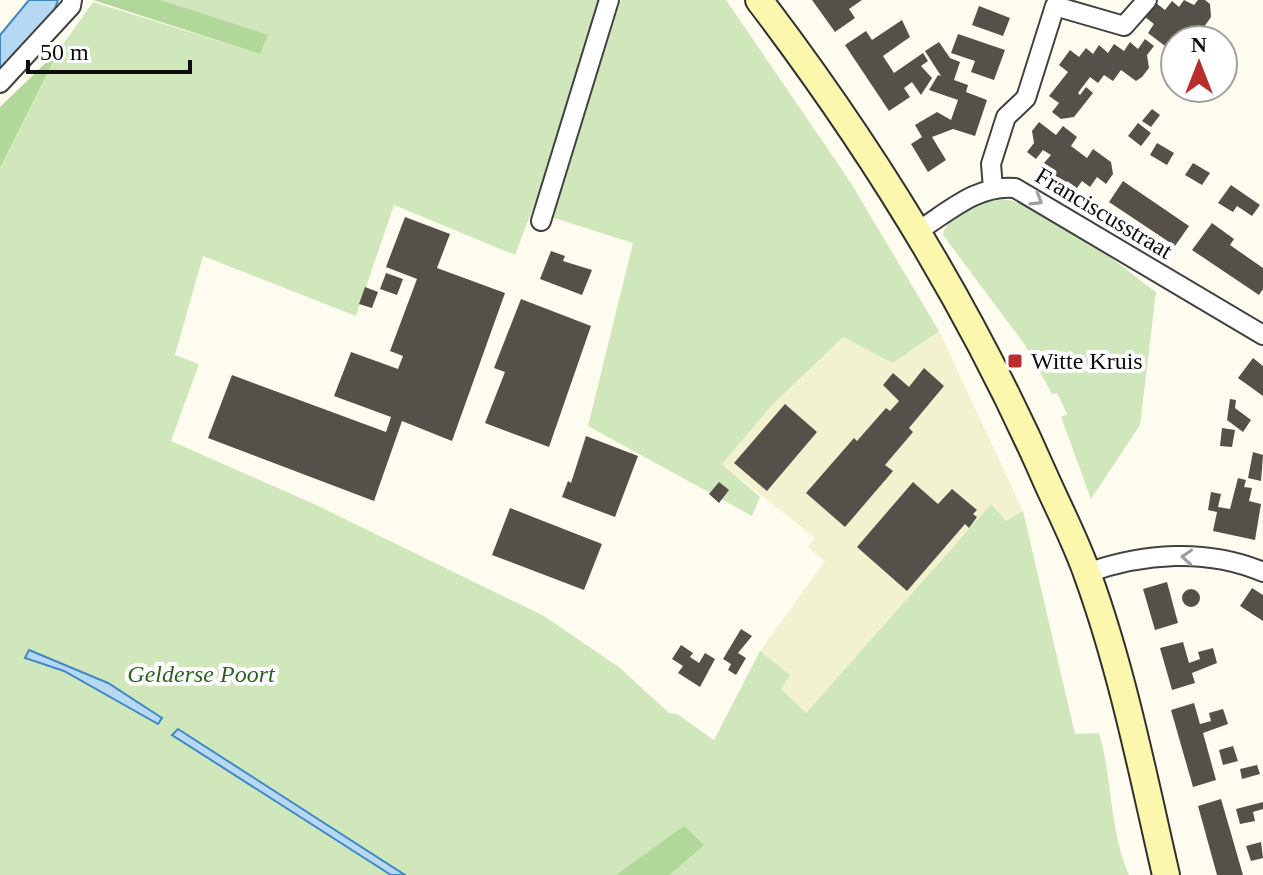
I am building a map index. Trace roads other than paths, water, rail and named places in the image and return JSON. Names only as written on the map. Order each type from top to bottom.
[{"type":"main road","points":[[759,0],[837,103],[918,231],[1013,405],[1087,573],[1104,624],[1166,875]]},
{"type":"street","points":[[0,83],[71,6],[72,0]]},
{"type":"street","points":[[541,221],[609,0]]},
{"type":"street","points":[[918,231],[978,193],[993,188],[991,164],[1006,117],[1026,98],[1052,3],[1124,26],[1147,0]]},
{"type":"street","name":"Franciscusstraat","points":[[993,188],[1015,188],[1263,335]]},
{"type":"street","points":[[1087,573],[1125,560],[1173,556],[1222,559],[1263,572]]},
{"type":"water","points":[[29,0],[58,0],[53,14],[0,77],[0,35]]},
{"type":"water","points":[[29,650],[108,683],[162,718],[158,724],[64,671],[25,658]]},
{"type":"water","points":[[178,729],[405,875],[391,875],[172,735]]},
{"type":"place","name":"Witte Kruis","points":[[1015,361]]},
{"type":"park label","name":"Gelderse Poort","points":[[201,674]]}]
